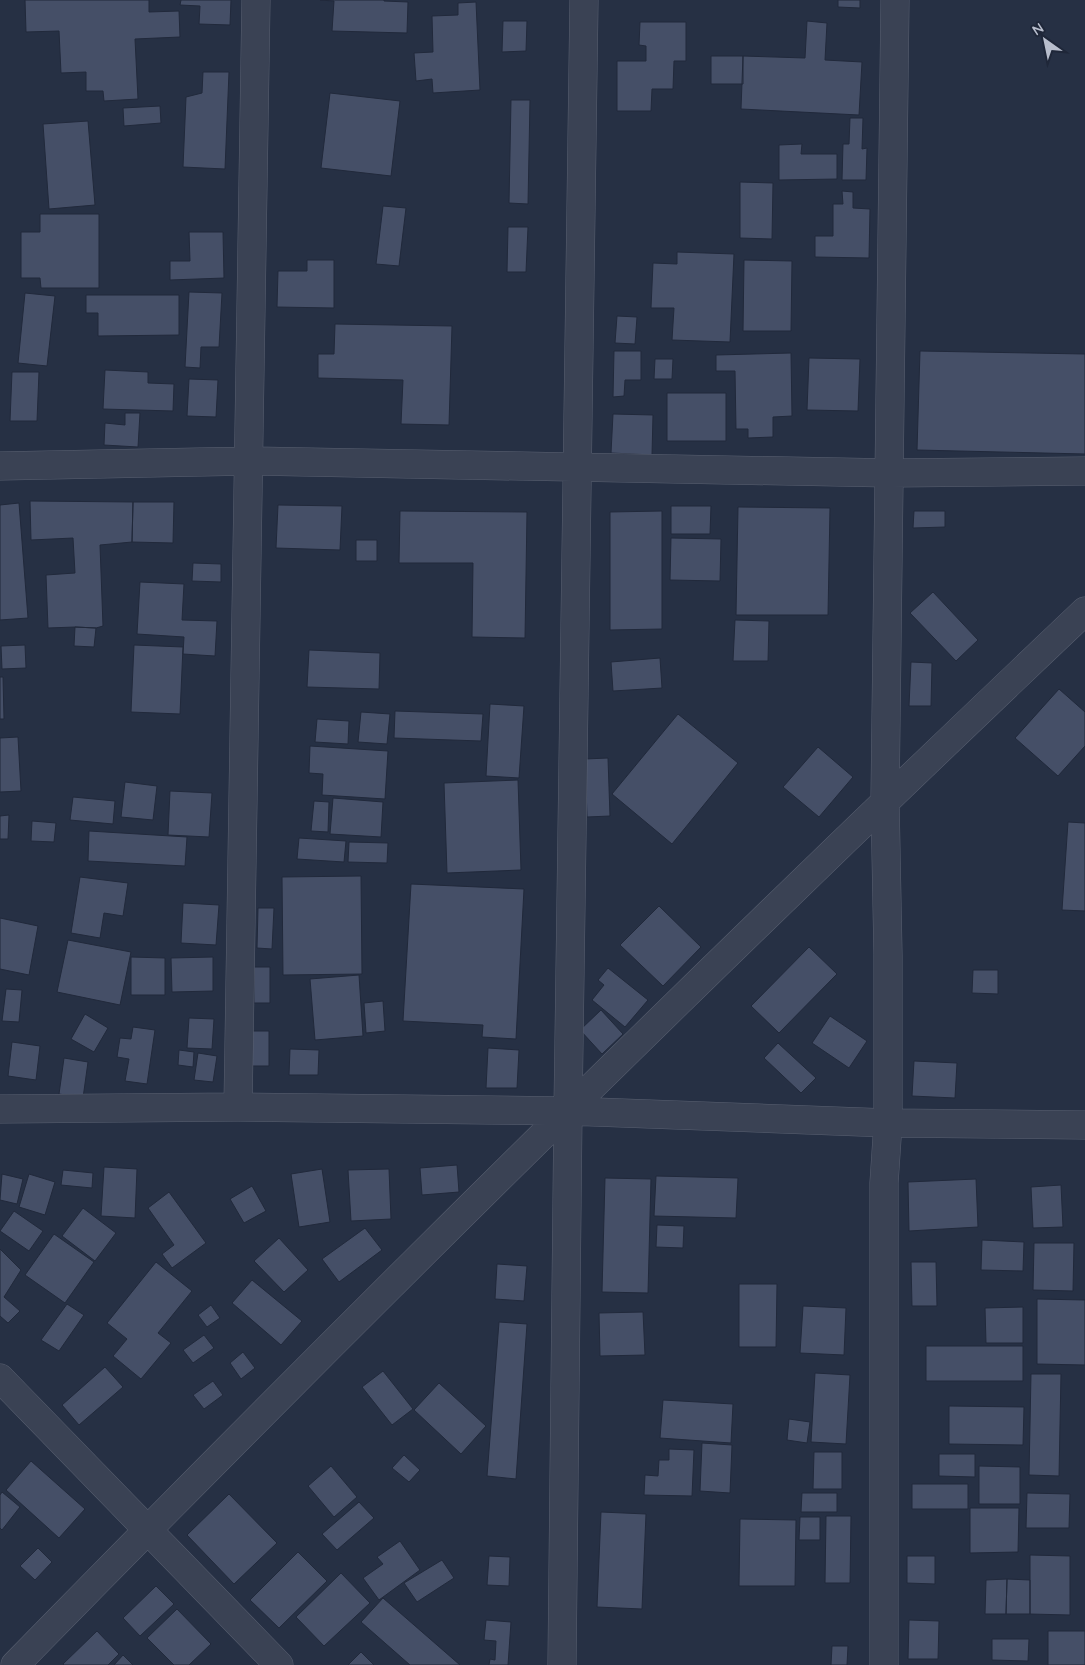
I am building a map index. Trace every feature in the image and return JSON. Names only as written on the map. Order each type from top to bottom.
[{"type":"street","points":[[238,1107],[256,0]]},
{"type":"street","points":[[562,1665],[584,0]]},
{"type":"street","points":[[884,1665],[884,1183],[888,1123],[888,955],[885,800],[896,0]]},
{"type":"street","points":[[0,466],[250,461],[890,473],[1085,471]]},
{"type":"street","points":[[15,1665],[148,1529],[568,1111],[885,800],[1085,611]]},
{"type":"street","points":[[0,1109],[238,1107],[568,1111],[888,1123],[1085,1125]]},
{"type":"street","points":[[0,1378],[280,1665]]},
{"type":"building","points":[[25,0],[149,0],[149,12],[179,11],[180,37],[135,39],[138,99],[104,101],[103,91],[86,91],[86,72],[61,73],[59,31],[26,32]]},
{"type":"building","points":[[181,0],[231,0],[230,25],[199,24],[200,6],[180,5]]},
{"type":"building","points":[[320,0],[408,2],[407,33],[332,31],[334,1]]},
{"type":"building","points":[[838,0],[860,0],[860,8],[838,7]]},
{"type":"building","points":[[476,2],[480,90],[433,93],[432,79],[416,81],[414,53],[433,52],[432,16],[458,15],[458,3]]},
{"type":"building","points":[[503,21],[527,21],[526,51],[502,52]]},
{"type":"building","points":[[807,21],[827,23],[825,60],[862,62],[859,115],[741,109],[743,56],[805,58]]},
{"type":"building","points":[[640,22],[686,22],[686,61],[674,61],[673,89],[652,89],[651,111],[617,111],[617,61],[646,61],[646,46],[639,45]]},
{"type":"building","points":[[711,56],[743,56],[743,84],[711,84]]},
{"type":"building","points":[[203,72],[229,72],[225,169],[183,167],[186,97],[202,93]]},
{"type":"building","points":[[330,93],[400,101],[391,176],[321,168]]},
{"type":"building","points":[[511,100],[530,100],[528,204],[509,203]]},
{"type":"building","points":[[160,106],[161,123],[124,126],[123,108]]},
{"type":"building","points":[[850,118],[863,118],[862,149],[867,148],[866,180],[842,180],[843,144],[849,144]]},
{"type":"building","points":[[88,121],[95,205],[49,209],[43,124]]},
{"type":"building","points":[[802,144],[801,154],[837,154],[837,179],[779,180],[779,145]]},
{"type":"building","points":[[740,182],[773,183],[772,239],[740,238]]},
{"type":"building","points":[[842,191],[853,192],[853,208],[870,209],[869,258],[815,257],[815,236],[833,236],[833,204],[843,204]]},
{"type":"building","points":[[383,206],[406,208],[399,266],[376,264]]},
{"type":"building","points":[[40,214],[99,214],[99,288],[41,288],[40,278],[21,278],[21,232],[40,232]]},
{"type":"building","points":[[508,227],[528,227],[526,272],[507,272]]},
{"type":"building","points":[[189,232],[223,232],[224,278],[170,280],[170,261],[190,261]]},
{"type":"building","points":[[677,252],[734,254],[730,342],[672,340],[674,308],[651,308],[653,263],[677,264]]},
{"type":"building","points":[[307,260],[334,260],[334,308],[277,307],[278,271],[307,271]]},
{"type":"building","points":[[744,260],[792,261],[791,331],[743,331]]},
{"type":"building","points":[[189,292],[222,293],[219,347],[201,347],[200,368],[185,367]]},
{"type":"building","points":[[25,293],[55,296],[47,366],[18,363]]},
{"type":"building","points":[[86,295],[179,295],[179,335],[98,336],[98,313],[86,313]]},
{"type":"building","points":[[617,316],[637,317],[635,344],[615,343]]},
{"type":"building","points":[[335,324],[452,326],[449,425],[401,424],[403,380],[318,378],[318,354],[334,354]]},
{"type":"building","points":[[614,351],[641,351],[641,380],[625,380],[624,396],[613,397]]},
{"type":"building","points":[[920,351],[1085,354],[1085,454],[917,450]]},
{"type":"building","points":[[791,353],[792,416],[773,417],[773,437],[748,438],[748,429],[736,429],[735,371],[716,371],[716,355]]},
{"type":"building","points":[[809,358],[860,359],[858,411],[807,410]]},
{"type":"building","points":[[655,359],[673,359],[672,379],[654,379]]},
{"type":"building","points":[[105,370],[148,372],[148,383],[174,384],[173,411],[103,409]]},
{"type":"building","points":[[12,372],[39,372],[37,421],[10,421]]},
{"type":"building","points":[[189,379],[218,380],[216,417],[187,416]]},
{"type":"building","points":[[667,393],[726,393],[726,441],[667,441]]},
{"type":"building","points":[[125,413],[140,413],[138,447],[104,445],[105,423],[125,425]]},
{"type":"building","points":[[613,414],[653,415],[652,455],[611,453]]},
{"type":"building","points":[[30,501],[133,502],[132,542],[100,545],[103,626],[96,628],[48,628],[46,575],[75,573],[73,538],[31,540]]},
{"type":"building","points":[[133,502],[174,502],[173,543],[132,542]]},
{"type":"building","points":[[19,503],[28,618],[0,620],[0,505]]},
{"type":"building","points":[[278,505],[342,506],[340,550],[276,548]]},
{"type":"building","points":[[671,506],[711,506],[710,534],[671,534]]},
{"type":"building","points":[[738,507],[830,508],[828,615],[736,615]]},
{"type":"building","points":[[400,511],[527,512],[525,638],[472,637],[473,563],[399,563]]},
{"type":"building","points":[[662,511],[662,629],[610,630],[610,512]]},
{"type":"building","points":[[914,511],[945,511],[945,527],[913,528]]},
{"type":"building","points":[[671,538],[721,539],[720,581],[670,580]]},
{"type":"building","points":[[356,540],[377,540],[377,561],[356,561]]},
{"type":"building","points":[[193,563],[221,564],[221,582],[192,581]]},
{"type":"building","points":[[140,582],[184,584],[182,620],[217,621],[215,656],[183,654],[184,637],[137,634]]},
{"type":"building","points":[[933,592],[978,640],[956,661],[910,613]]},
{"type":"building","points":[[735,620],[769,621],[768,661],[733,661]]},
{"type":"building","points":[[75,627],[96,628],[94,647],[74,646]]},
{"type":"building","points":[[25,645],[26,668],[2,669],[1,646]]},
{"type":"building","points":[[134,645],[183,647],[180,714],[131,712]]},
{"type":"building","points":[[309,650],[380,653],[379,689],[307,687]]},
{"type":"building","points":[[660,658],[662,688],[613,691],[611,662]]},
{"type":"building","points":[[911,662],[932,663],[931,706],[909,706]]},
{"type":"building","points":[[0,677],[3,677],[4,719],[0,719]]},
{"type":"building","points":[[1059,689],[1085,712],[1085,746],[1058,776],[1015,738]]},
{"type":"building","points":[[490,704],[524,706],[519,778],[486,776]]},
{"type":"building","points":[[395,711],[483,714],[481,741],[394,738]]},
{"type":"building","points":[[361,712],[390,714],[387,744],[358,742]]},
{"type":"building","points":[[678,714],[738,763],[672,844],[612,794]]},
{"type":"building","points":[[317,719],[349,721],[348,744],[315,742]]},
{"type":"building","points":[[18,737],[21,791],[0,792],[0,738]]},
{"type":"building","points":[[310,746],[388,751],[385,799],[322,795],[323,774],[309,773]]},
{"type":"building","points":[[818,747],[853,777],[819,817],[783,787]]},
{"type":"building","points":[[608,758],[610,816],[587,817],[585,759]]},
{"type":"building","points":[[518,780],[521,870],[447,873],[444,783]]},
{"type":"building","points":[[125,782],[157,786],[153,820],[121,817]]},
{"type":"building","points":[[170,791],[212,793],[209,837],[168,835]]},
{"type":"building","points":[[73,797],[115,801],[113,824],[70,820]]},
{"type":"building","points":[[333,798],[383,802],[381,837],[330,834]]},
{"type":"building","points":[[314,801],[329,802],[328,832],[311,831]]},
{"type":"building","points":[[9,815],[8,839],[0,839],[0,816]]},
{"type":"building","points":[[32,821],[56,823],[54,842],[31,841]]},
{"type":"building","points":[[1068,822],[1085,823],[1085,911],[1062,910]]},
{"type":"building","points":[[89,831],[187,837],[185,866],[88,861]]},
{"type":"building","points":[[299,838],[346,841],[344,862],[297,859]]},
{"type":"building","points":[[349,842],[388,843],[387,863],[348,862]]},
{"type":"building","points":[[361,876],[362,974],[283,975],[282,877]]},
{"type":"building","points":[[80,877],[128,883],[123,916],[104,913],[100,938],[71,933]]},
{"type":"building","points":[[411,884],[524,889],[516,1039],[482,1037],[483,1025],[403,1021]]},
{"type":"building","points":[[183,903],[219,905],[216,945],[181,943]]},
{"type":"building","points":[[659,906],[701,947],[663,986],[620,945]]},
{"type":"building","points":[[258,908],[274,908],[272,949],[257,948]]},
{"type":"building","points":[[0,918],[38,926],[29,975],[0,969]]},
{"type":"building","points":[[68,940],[131,952],[120,1005],[57,992]]},
{"type":"building","points":[[809,947],[837,974],[779,1033],[751,1006]]},
{"type":"building","points":[[131,957],[165,958],[165,995],[131,995]]},
{"type":"building","points":[[213,957],[213,991],[172,992],[171,958]]},
{"type":"building","points":[[254,967],[270,967],[270,1003],[254,1003]]},
{"type":"building","points":[[608,968],[648,1000],[625,1027],[592,1000],[604,985],[598,980]]},
{"type":"building","points":[[973,970],[998,970],[998,994],[972,993]]},
{"type":"building","points":[[359,975],[363,1036],[315,1040],[310,979]]},
{"type":"building","points":[[6,989],[22,990],[19,1022],[2,1021]]},
{"type":"building","points":[[383,1001],[385,1031],[366,1033],[364,1003]]},
{"type":"building","points":[[601,1010],[623,1034],[602,1054],[580,1030]]},
{"type":"building","points":[[85,1014],[108,1028],[94,1052],[71,1039]]},
{"type":"building","points":[[830,1016],[867,1041],[849,1068],[812,1043]]},
{"type":"building","points":[[189,1018],[214,1019],[212,1049],[187,1048]]},
{"type":"building","points":[[133,1027],[155,1030],[147,1084],[125,1081],[129,1059],[117,1057],[120,1038],[131,1039]]},
{"type":"building","points":[[244,1031],[269,1031],[269,1066],[244,1066]]},
{"type":"building","points":[[12,1042],[40,1046],[36,1080],[8,1076]]},
{"type":"building","points":[[778,1043],[816,1078],[801,1093],[764,1058]]},
{"type":"building","points":[[488,1048],[519,1050],[517,1088],[486,1088]]},
{"type":"building","points":[[290,1049],[319,1050],[318,1075],[289,1075]]},
{"type":"building","points":[[179,1050],[194,1052],[193,1067],[178,1065]]},
{"type":"building","points":[[198,1053],[217,1056],[213,1082],[194,1080]]},
{"type":"building","points":[[64,1058],[88,1062],[83,1098],[59,1094]]},
{"type":"building","points":[[914,1061],[957,1063],[955,1098],[912,1096]]},
{"type":"building","points":[[457,1165],[459,1192],[422,1195],[420,1168]]},
{"type":"building","points":[[104,1167],[137,1169],[135,1218],[101,1216]]},
{"type":"building","points":[[322,1169],[330,1222],[299,1227],[291,1174]]},
{"type":"building","points":[[389,1169],[391,1219],[351,1221],[348,1170]]},
{"type":"building","points":[[63,1170],[93,1173],[92,1188],[61,1185]]},
{"type":"building","points":[[2,1174],[23,1179],[17,1204],[0,1200]]},
{"type":"building","points":[[29,1174],[55,1182],[45,1215],[19,1207]]},
{"type":"building","points":[[656,1176],[738,1178],[736,1218],[654,1216]]},
{"type":"building","points":[[605,1178],[651,1179],[648,1293],[602,1292]]},
{"type":"building","points":[[976,1179],[978,1227],[909,1231],[908,1182]]},
{"type":"building","points":[[1061,1185],[1063,1227],[1033,1228],[1031,1187]]},
{"type":"building","points":[[252,1186],[266,1211],[244,1223],[230,1199]]},
{"type":"building","points":[[169,1192],[206,1243],[172,1268],[162,1254],[174,1245],[148,1208]]},
{"type":"building","points":[[83,1208],[116,1233],[95,1261],[62,1236]]},
{"type":"building","points":[[14,1211],[43,1231],[29,1251],[0,1231]]},
{"type":"building","points":[[657,1225],[684,1226],[683,1248],[656,1247]]},
{"type":"building","points":[[365,1228],[382,1250],[339,1282],[322,1259]]},
{"type":"building","points":[[54,1234],[94,1262],[65,1303],[25,1275]]},
{"type":"building","points":[[279,1238],[308,1270],[284,1292],[254,1261]]},
{"type":"building","points":[[982,1240],[1024,1242],[1023,1271],[981,1270]]},
{"type":"building","points":[[1034,1243],[1074,1243],[1073,1291],[1033,1290]]},
{"type":"building","points":[[0,1249],[21,1270],[4,1297],[20,1311],[8,1323],[0,1316]]},
{"type":"building","points":[[156,1262],[192,1291],[158,1333],[171,1343],[141,1379],[113,1356],[127,1339],[107,1323]]},
{"type":"building","points":[[911,1262],[936,1262],[937,1306],[912,1306]]},
{"type":"building","points":[[497,1264],[527,1266],[524,1301],[495,1299]]},
{"type":"building","points":[[252,1280],[302,1321],[281,1345],[232,1303]]},
{"type":"building","points":[[739,1284],[777,1284],[776,1347],[739,1347]]},
{"type":"building","points":[[1037,1299],[1085,1300],[1085,1365],[1037,1364]]},
{"type":"building","points":[[67,1304],[84,1315],[59,1351],[41,1340]]},
{"type":"building","points":[[211,1305],[220,1318],[207,1327],[198,1315]]},
{"type":"building","points":[[803,1306],[846,1308],[844,1355],[800,1353]]},
{"type":"building","points":[[1023,1307],[1023,1343],[986,1343],[985,1308]]},
{"type":"building","points":[[643,1312],[645,1355],[600,1356],[599,1313]]},
{"type":"building","points":[[499,1322],[527,1324],[516,1479],[487,1476]]},
{"type":"building","points":[[204,1335],[214,1348],[193,1363],[183,1350]]},
{"type":"building","points":[[926,1346],[1023,1346],[1023,1381],[926,1381]]},
{"type":"building","points":[[243,1352],[255,1368],[241,1379],[230,1363]]},
{"type":"building","points":[[105,1367],[123,1387],[79,1425],[62,1405]]},
{"type":"building","points":[[383,1371],[413,1409],[392,1425],[362,1387]]},
{"type":"building","points":[[815,1373],[850,1375],[846,1444],[811,1442]]},
{"type":"building","points":[[1031,1374],[1061,1374],[1059,1476],[1029,1475]]},
{"type":"building","points":[[213,1381],[223,1395],[204,1409],[193,1395]]},
{"type":"building","points":[[439,1383],[486,1426],[461,1454],[414,1410]]},
{"type":"building","points":[[663,1400],[733,1404],[731,1443],[660,1438]]},
{"type":"building","points":[[949,1406],[1024,1407],[1023,1445],[949,1444]]},
{"type":"building","points":[[789,1419],[810,1422],[807,1443],[787,1440]]},
{"type":"building","points":[[702,1443],[732,1445],[730,1493],[700,1491]]},
{"type":"building","points":[[669,1449],[694,1450],[692,1496],[644,1495],[645,1475],[658,1476],[659,1460],[669,1460]]},
{"type":"building","points":[[814,1452],[842,1452],[842,1489],[813,1489]]},
{"type":"building","points":[[939,1454],[975,1454],[975,1477],[939,1476]]},
{"type":"building","points":[[404,1455],[420,1470],[409,1482],[392,1468]]},
{"type":"building","points":[[31,1461],[85,1509],[59,1538],[6,1490]]},
{"type":"building","points":[[331,1466],[357,1497],[334,1517],[308,1486]]},
{"type":"building","points":[[979,1466],[1020,1467],[1020,1504],[979,1504]]},
{"type":"building","points":[[912,1484],[968,1484],[968,1509],[912,1509]]},
{"type":"building","points":[[2,1492],[20,1507],[2,1530],[0,1528],[0,1495]]},
{"type":"building","points":[[802,1493],[837,1493],[837,1512],[801,1512]]},
{"type":"building","points":[[1027,1493],[1070,1494],[1069,1528],[1026,1528]]},
{"type":"building","points":[[229,1494],[277,1543],[234,1584],[187,1535]]},
{"type":"building","points":[[359,1502],[374,1518],[337,1550],[322,1534]]},
{"type":"building","points":[[970,1508],[1019,1508],[1018,1552],[970,1553]]},
{"type":"building","points":[[601,1512],[646,1514],[642,1609],[597,1607]]},
{"type":"building","points":[[826,1516],[851,1516],[850,1583],[825,1583]]},
{"type":"building","points":[[800,1517],[820,1517],[820,1540],[799,1540]]},
{"type":"building","points":[[740,1519],[796,1520],[795,1586],[739,1586]]},
{"type":"building","points":[[400,1541],[420,1570],[379,1600],[363,1578],[383,1564],[377,1557]]},
{"type":"building","points":[[38,1548],[52,1562],[35,1580],[20,1566]]},
{"type":"building","points":[[298,1552],[327,1581],[279,1628],[250,1600]]},
{"type":"building","points":[[1030,1555],[1070,1556],[1070,1615],[1030,1614]]},
{"type":"building","points":[[489,1556],[510,1557],[509,1586],[487,1585]]},
{"type":"building","points":[[907,1556],[935,1556],[935,1584],[907,1583]]},
{"type":"building","points":[[442,1560],[454,1578],[417,1602],[404,1583]]},
{"type":"building","points":[[341,1573],[370,1603],[324,1646],[296,1617]]},
{"type":"building","points":[[1007,1579],[1006,1614],[985,1614],[986,1580]]},
{"type":"building","points":[[1007,1579],[1030,1580],[1030,1614],[1006,1614]]},
{"type":"building","points":[[156,1586],[174,1604],[140,1636],[123,1618]]},
{"type":"building","points":[[383,1598],[460,1665],[410,1665],[361,1622]]},
{"type":"building","points":[[177,1609],[211,1644],[189,1665],[174,1665],[147,1638]]},
{"type":"building","points":[[486,1620],[511,1622],[508,1665],[489,1665],[490,1659],[495,1660],[496,1641],[484,1640]]},
{"type":"building","points":[[909,1620],[939,1621],[938,1659],[908,1659]]},
{"type":"building","points":[[97,1631],[119,1654],[108,1665],[63,1664]]},
{"type":"building","points":[[1048,1631],[1085,1631],[1085,1665],[1048,1665]]},
{"type":"building","points":[[992,1639],[1029,1639],[1028,1661],[992,1660]]},
{"type":"building","points":[[832,1646],[848,1646],[847,1665],[831,1665]]},
{"type":"building","points":[[361,1652],[374,1665],[348,1665]]},
{"type":"building","points":[[123,1655],[133,1665],[114,1665]]}]
